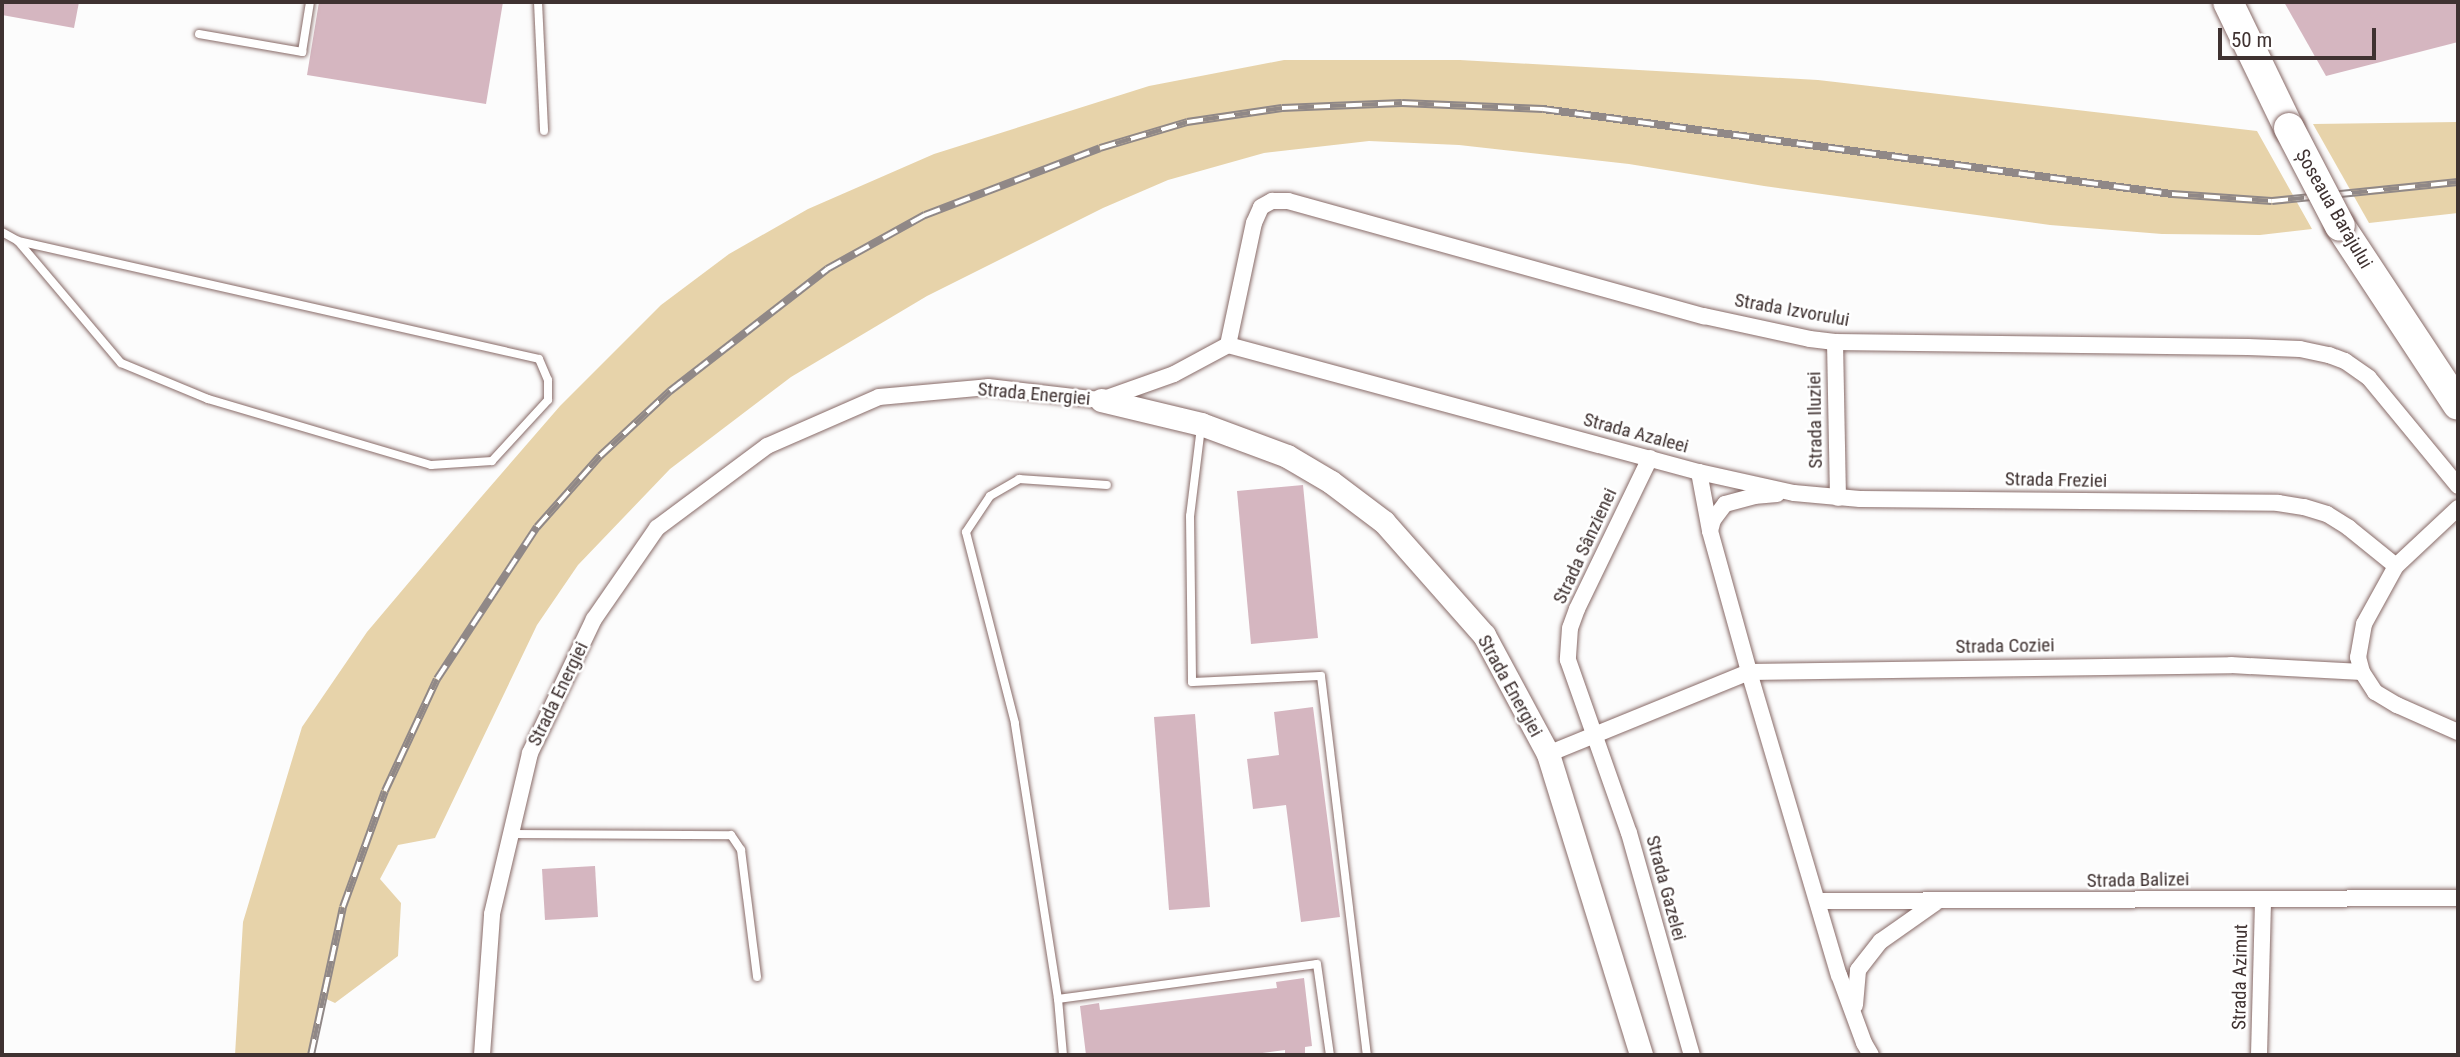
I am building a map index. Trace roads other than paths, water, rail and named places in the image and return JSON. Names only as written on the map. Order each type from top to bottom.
[{"type":"highway","name":"Șoseaua Barajului","points":[[2228,2],[2340,226],[2458,405]]},
{"type":"street","name":"Strada Izvorului","points":[[1228,345],[1254,223],[1261,207],[1272,201],[1301,204],[1704,316],[1835,342],[2248,347],[2300,349],[2329,355],[2345,361],[2369,378],[2458,486]]},
{"type":"street","name":"Strada Iluziei","points":[[1835,342],[1838,498]]},
{"type":"street","points":[[1101,400],[1174,374],[1228,345]]},
{"type":"street","name":"Strada Azaleei","points":[[1228,345],[1699,472],[1710,531],[1749,672],[1839,975],[1871,1055]]},
{"type":"street","name":"Strada Energiei","points":[[482,1055],[492,914],[530,753],[594,619],[657,528],[767,446],[879,397],[988,387],[1101,400],[1201,424],[1287,456],[1331,482],[1384,522],[1484,635],[1548,754],[1641,1055]]},
{"type":"street","name":"Strada Sânzienei","points":[[1595,733],[1571,674],[1568,644],[1570,628],[1650,458]]},
{"type":"street","name":"Strada Freziei","points":[[1699,472],[1794,493],[1838,498],[2278,503],[2327,514],[2396,566]]},
{"type":"street","points":[[1710,531],[1713,520],[1725,505],[1754,496],[1794,493]]},
{"type":"street","points":[[2458,508],[2396,566],[2364,624],[2358,657],[2362,672],[2375,692],[2397,705],[2458,732]]},
{"type":"street","name":"Strada Coziei","points":[[1548,754],[1749,672],[2231,665],[2362,672]]},
{"type":"street","name":"Strada Gazelei","points":[[1595,733],[1629,833],[1692,1055]]},
{"type":"street","name":"Strada Balizei","points":[[1818,901],[1935,903],[2458,898]]},
{"type":"street","name":"Strada Azimut","points":[[2259,1055],[2263,900]]},
{"type":"street","name":"Strada Azaleei","points":[[1855,1017],[1854,990],[1858,970],[1881,941],[1935,903]]},
{"type":"lane","points":[[199,34],[302,52],[310,2]]},
{"type":"lane","points":[[538,2],[544,131]]},
{"type":"lane","points":[[2,232],[18,241],[539,359],[548,380],[548,400],[492,461],[431,465],[222,403],[121,363],[18,241]]},
{"type":"lane","points":[[1201,424],[1190,516],[1192,682],[1321,676],[1367,1055]]},
{"type":"lane","points":[[1063,1055],[1058,999],[1015,723],[967,532],[989,496],[1019,479],[1107,485]]},
{"type":"lane","points":[[511,834],[731,835],[741,850],[757,977]]},
{"type":"lane","points":[[1058,999],[1317,964],[1330,1055]]},
{"type":"railway","points":[[311,1055],[343,907],[385,791],[437,679],[537,527],[600,456],[670,391],[827,269],[925,215],[1100,148],[1187,122],[1282,108],[1402,103],[1543,109],[2172,194],[2272,201],[2458,182]]}]
